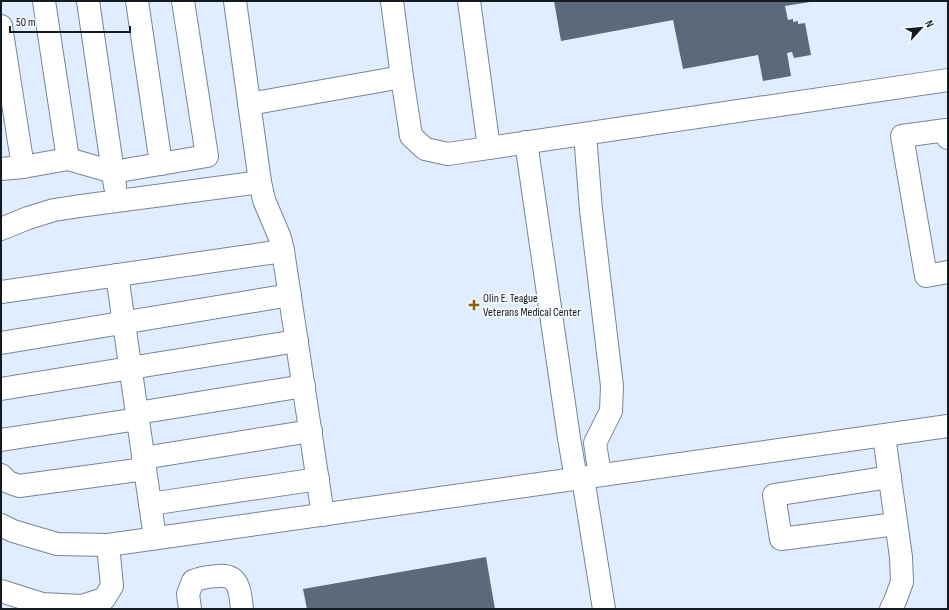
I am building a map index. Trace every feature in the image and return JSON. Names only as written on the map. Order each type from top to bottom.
[{"type":"lane","points":[[44,1],[68,159]]},
{"type":"lane","points":[[88,1],[117,201]]},
{"type":"lane","points":[[137,1],[161,164]]},
{"type":"lane","points":[[1,169],[23,167],[68,159],[113,172],[207,156],[183,1]]},
{"type":"lane","points":[[235,1],[260,182],[264,200],[284,251],[323,514]]},
{"type":"lane","points":[[392,1],[411,136],[425,149],[448,154],[948,80]]},
{"type":"lane","points":[[469,1],[489,148]]},
{"type":"lane","points":[[1,26],[23,167]]},
{"type":"lane","points":[[250,104],[402,77]]},
{"type":"lane","points":[[948,138],[946,130],[902,136],[926,276],[948,272]]},
{"type":"lane","points":[[586,134],[591,210],[612,386],[611,411],[595,443],[587,477]]},
{"type":"lane","points":[[526,142],[569,438],[587,477],[604,609]]},
{"type":"lane","points":[[190,159],[194,191]]},
{"type":"lane","points":[[1,229],[28,218],[54,210],[260,182]]},
{"type":"lane","points":[[1,292],[284,251]]},
{"type":"lane","points":[[117,275],[155,538]]},
{"type":"lane","points":[[1,343],[290,296]]},
{"type":"lane","points":[[1,389],[297,341]]},
{"type":"lane","points":[[1,440],[304,386]]},
{"type":"lane","points":[[1,525],[13,531],[57,544],[108,545],[948,426]]},
{"type":"lane","points":[[3,482],[19,486],[311,430]]},
{"type":"lane","points":[[884,436],[901,557],[902,582],[891,609]]},
{"type":"lane","points":[[890,477],[774,495],[781,539],[896,524]]},
{"type":"lane","points":[[150,504],[318,479]]},
{"type":"lane","points":[[1,591],[42,604],[82,606],[104,599],[112,586],[108,545]]},
{"type":"lane","points":[[190,609],[188,594],[193,581],[203,577],[226,575],[233,579],[237,585],[240,593],[242,609]]},
{"type":"building","points":[[554,1],[810,1],[785,6],[788,20],[793,19],[793,22],[798,21],[798,24],[805,23],[811,55],[794,58],[792,52],[787,53],[791,76],[763,81],[758,55],[683,69],[673,20],[561,41]]},
{"type":"building","points":[[486,557],[495,609],[307,609],[303,589]]},
{"type":"place","name":"Olin E. Teague Veterans Medical Center","points":[[474,305]]}]
